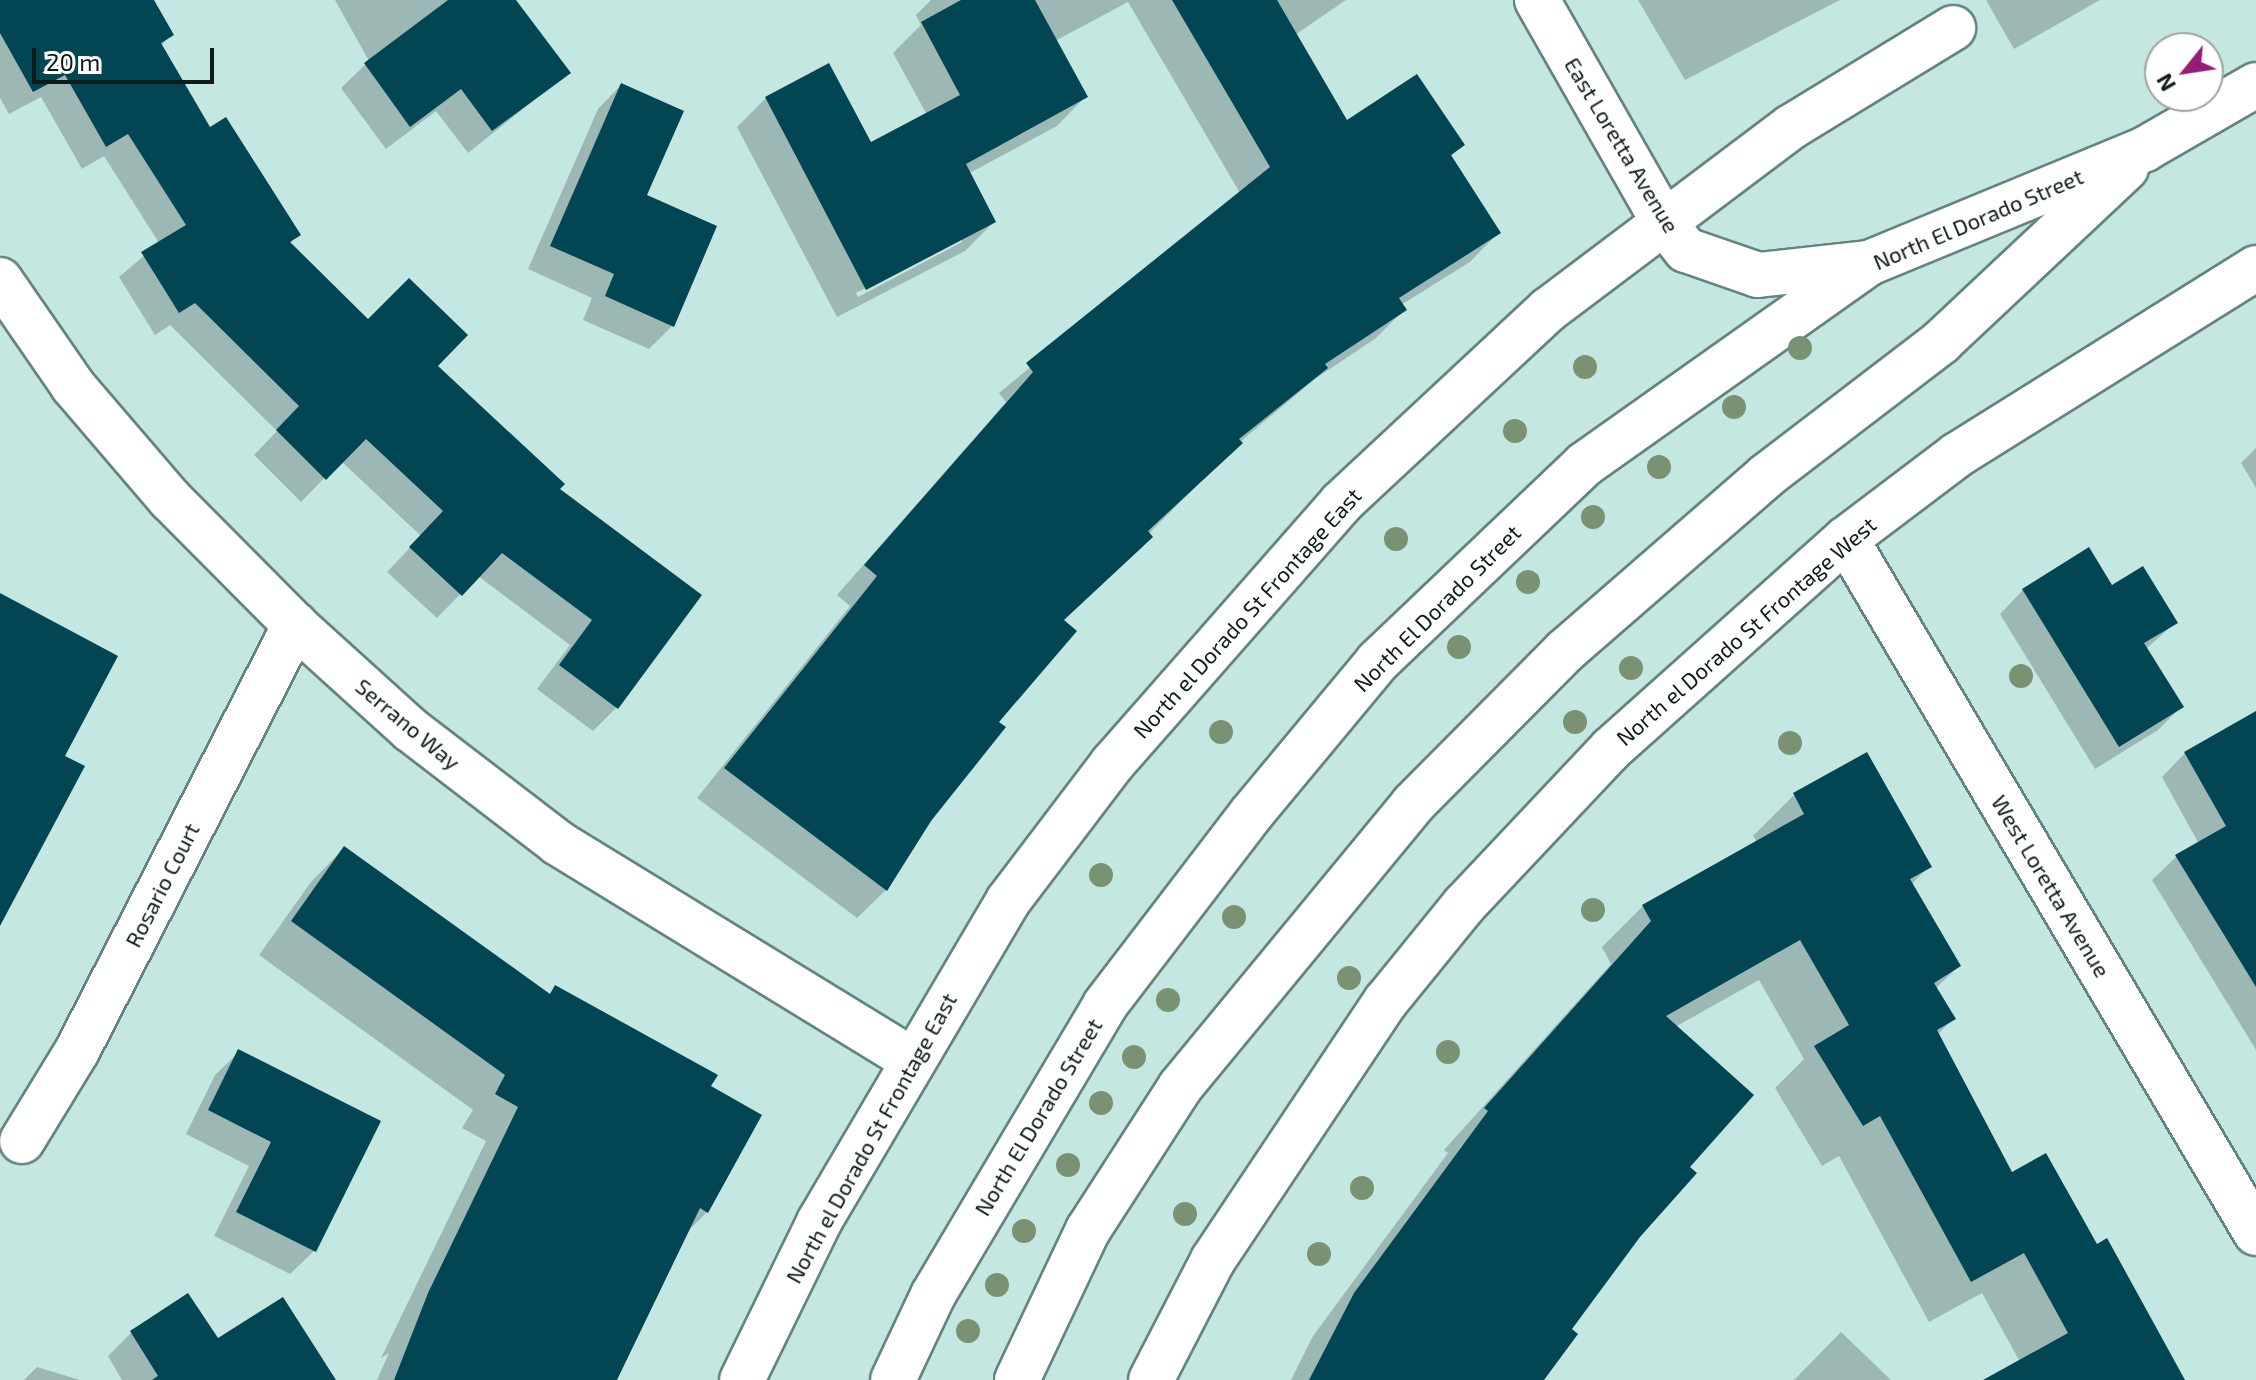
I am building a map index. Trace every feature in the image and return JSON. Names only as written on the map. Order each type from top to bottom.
[{"type":"street","name":"East Loretta Avenue","points":[[1537,0],[1663,221],[1686,250],[1758,275],[1869,263]]},
{"type":"street","name":"North el Dorado St Frontage East","points":[[742,1380],[819,1222],[911,1059],[1008,901],[1112,764],[1341,503],[1548,310],[1791,127],[1953,28]]},
{"type":"street","name":"North El Dorado Street","points":[[893,1380],[933,1295],[1105,1005],[1251,814],[1377,662],[1585,464],[1869,263],[2145,149],[2256,85]]},
{"type":"street","name":"North El Dorado Street","points":[[1017,1380],[1088,1230],[1180,1087],[1413,804],[1565,651],[1766,476],[1941,342],[2145,149]]},
{"type":"street","name":"North el Dorado St Frontage West","points":[[1151,1380],[1213,1260],[1296,1129],[1386,1001],[1464,905],[1611,749],[1846,539],[1957,455],[2256,268]]},
{"type":"street","name":"Serrano Way","points":[[0,280],[92,409],[170,499],[295,625],[411,730],[558,843],[911,1059]]},
{"type":"street","name":"West Loretta Avenue","points":[[1846,539],[2256,1233]]},
{"type":"street","name":"Rosario Court","points":[[22,1141],[77,1051],[295,625]]},
{"type":"building","points":[[0,0],[154,0],[174,35],[161,43],[210,127],[226,117],[301,235],[290,242],[368,319],[409,278],[468,335],[438,366],[565,484],[560,489],[702,595],[618,709],[559,665],[592,620],[502,553],[462,596],[409,547],[443,511],[366,439],[326,480],[276,430],[299,406],[195,303],[179,313],[141,252],[186,225],[128,134],[106,147],[65,75],[33,92],[0,33]]},
{"type":"building","points":[[448,0],[516,0],[571,73],[492,131],[461,89],[410,127],[364,63]]},
{"type":"building","points":[[961,0],[1035,0],[1088,97],[966,164],[996,222],[866,290],[765,97],[829,63],[871,142],[960,95],[921,22]]},
{"type":"building","points":[[1172,0],[1277,0],[1347,120],[1417,74],[1465,145],[1451,155],[1501,233],[1399,298],[1407,310],[1325,364],[1328,368],[1239,439],[1243,443],[1148,531],[1153,537],[1064,620],[1077,631],[999,722],[1006,727],[931,821],[887,891],[724,768],[877,576],[864,565],[1033,372],[1026,363],[1270,167]]},
{"type":"building","points":[[621,83],[684,111],[647,195],[717,226],[674,327],[605,296],[614,274],[550,246]]},
{"type":"building","points":[[2089,547],[2112,585],[2143,566],[2178,623],[2144,643],[2184,707],[2119,747],[2022,589]]},
{"type":"building","points":[[0,593],[118,656],[65,756],[85,766],[0,926]]},
{"type":"building","points":[[2256,711],[2256,987],[2175,855],[2226,826],[2184,752]]},
{"type":"building","points":[[1867,752],[1932,867],[1910,879],[1961,966],[1934,983],[1956,1019],[1937,1030],[2012,1172],[2046,1153],[2097,1244],[2107,1238],[2185,1380],[1983,1380],[2068,1333],[2024,1253],[1971,1282],[1880,1116],[1863,1126],[1814,1046],[1849,1025],[1800,940],[1666,1016],[1754,1095],[1690,1167],[1697,1173],[1640,1237],[1572,1329],[1578,1334],[1544,1380],[1309,1380],[1354,1293],[1488,1111],[1484,1108],[1651,921],[1642,905],[1804,814],[1793,793]]},
{"type":"building","points":[[344,846],[550,994],[555,985],[718,1075],[711,1086],[762,1115],[708,1213],[700,1208],[617,1380],[394,1380],[428,1293],[518,1107],[495,1094],[505,1075],[291,921]]},
{"type":"building","points":[[238,1049],[381,1121],[316,1252],[236,1212],[271,1142],[208,1110]]},
{"type":"building","points":[[188,1293],[218,1338],[283,1297],[336,1380],[152,1380],[158,1376],[130,1331]]}]
